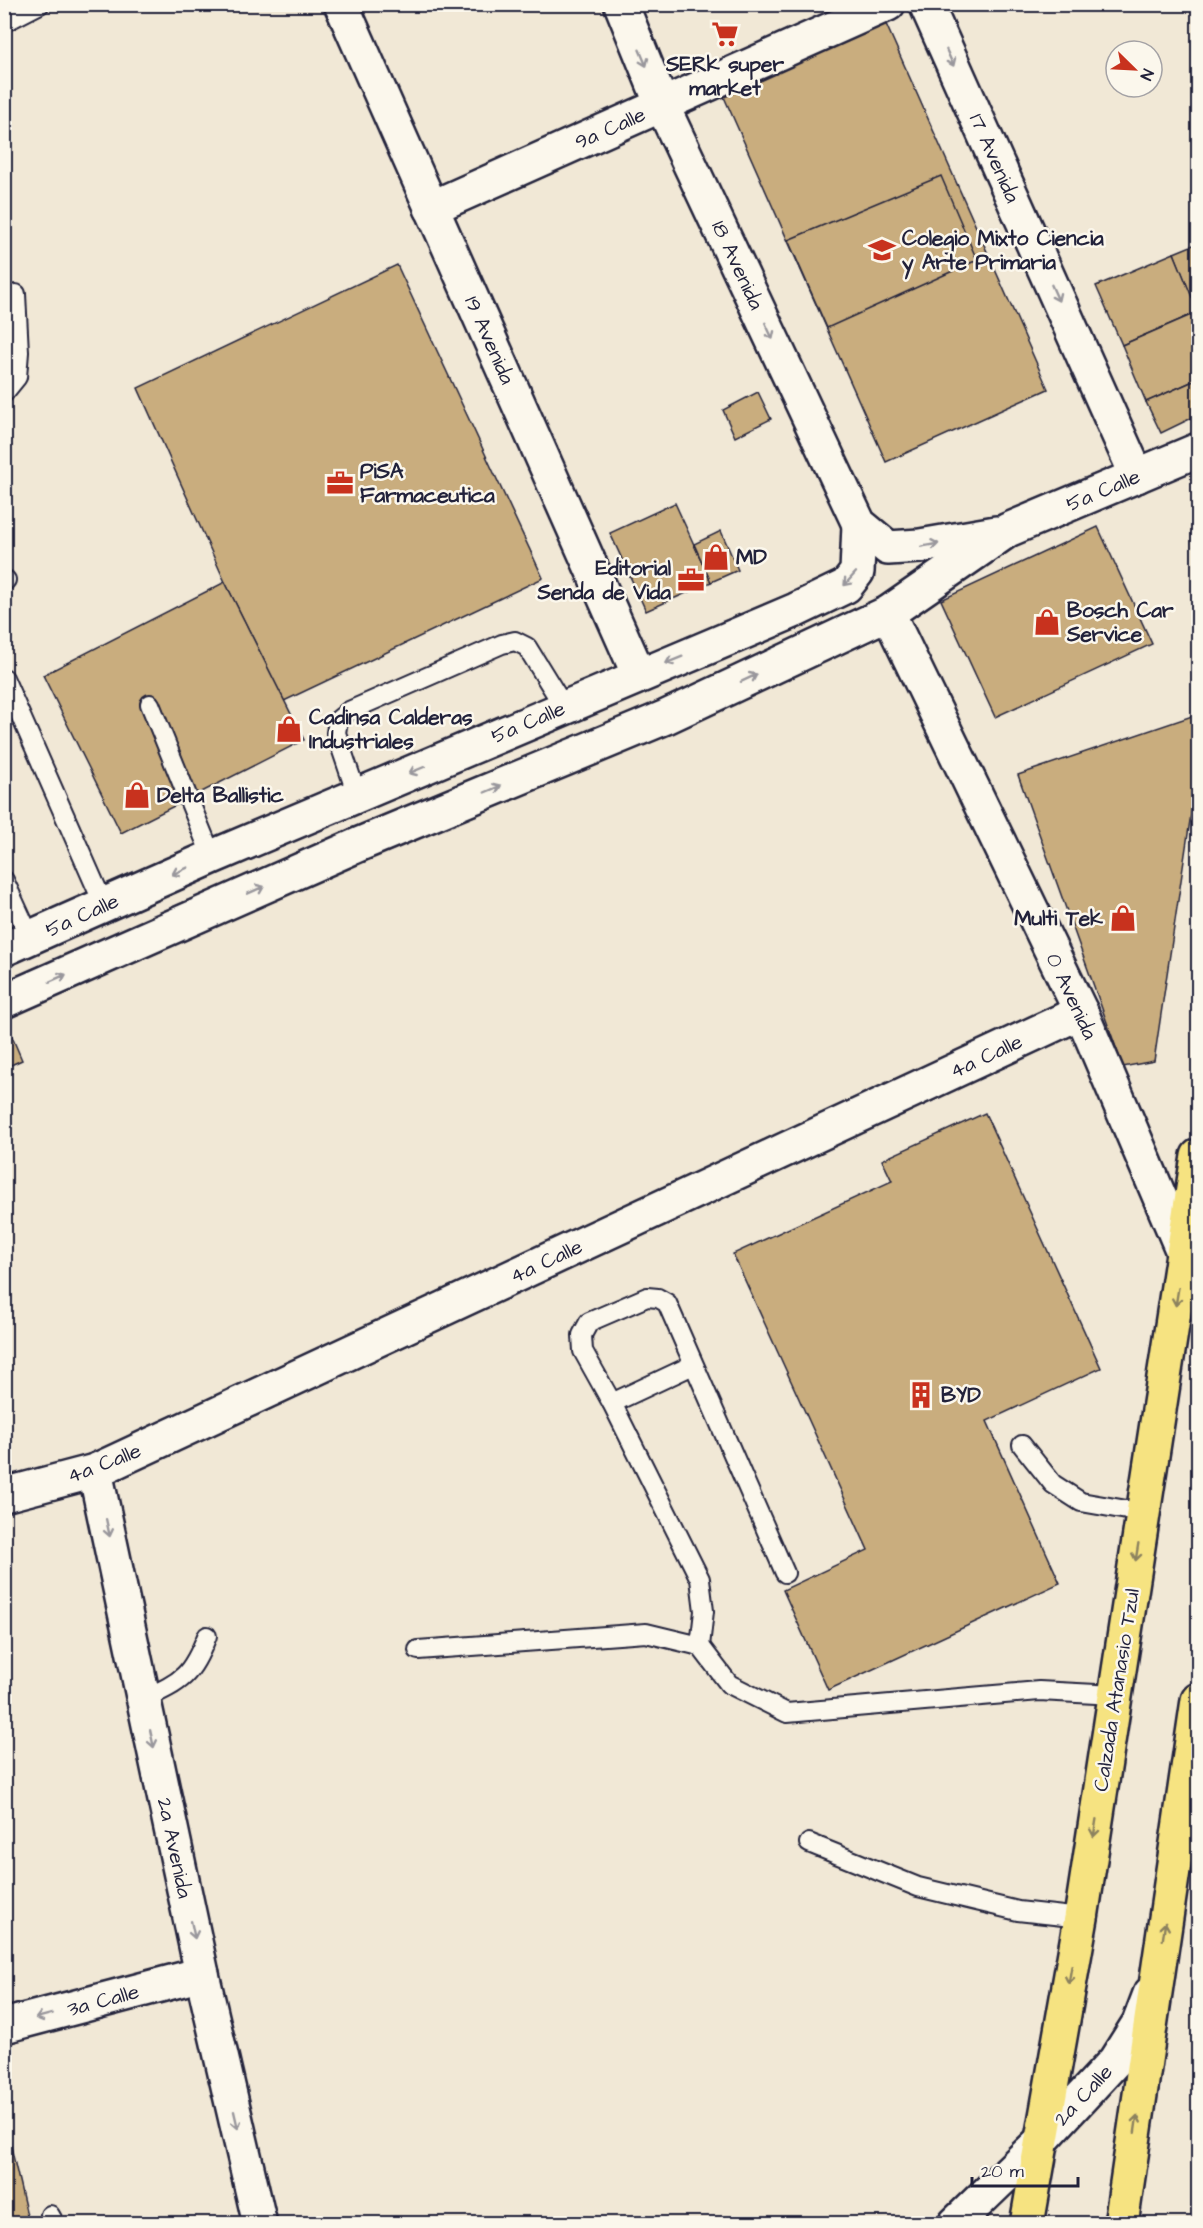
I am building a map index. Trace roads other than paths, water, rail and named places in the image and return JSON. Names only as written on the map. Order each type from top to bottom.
[{"type":"main road","name":"Calzada Atanasio Tzul","points":[[1027,2223],[1081,1918],[1198,1156]]},
{"type":"main road","points":[[1121,2223],[1198,1700]]},
{"type":"street","name":"19 Avenida","points":[[340,4],[639,675]]},
{"type":"street","name":"18 Avenida","points":[[621,4],[662,105],[859,524]]},
{"type":"street","name":"9a Calle","points":[[431,208],[888,4]]},
{"type":"street","name":"17 Avenida","points":[[926,4],[1137,476]]},
{"type":"street","name":"5a Calle","points":[[4,1001],[371,839],[666,717],[888,613],[1008,530],[1198,450]]},
{"type":"street","name":"5a Calle","points":[[859,524],[888,548],[920,546],[1008,530]]},
{"type":"street","name":"5a Calle","points":[[17,943],[357,795],[796,610],[846,586],[857,572],[859,524]]},
{"type":"street","name":"0 Avenida","points":[[888,613],[1081,1012],[1184,1254]]},
{"type":"street","name":"4a Calle","points":[[4,1495],[96,1471],[1081,1012]]},
{"type":"street","name":"2a Avenida","points":[[96,1471],[202,1974],[260,2223]]},
{"type":"street","name":"2a Calle","points":[[955,2223],[1040,2142],[1115,2061],[1139,2023],[1158,1973]]},
{"type":"street","name":"3a Calle","points":[[4,2026],[202,1974]]},
{"type":"lane","points":[[7,21],[40,4]]},
{"type":"lane","points":[[4,393],[17,377],[20,352],[16,294]]},
{"type":"lane","points":[[357,795],[336,733],[338,720],[349,711],[502,644],[515,641],[526,647],[564,707]]},
{"type":"lane","points":[[4,678],[104,905]]},
{"type":"lane","points":[[150,704],[212,857]]},
{"type":"lane","points":[[4,880],[17,943]]},
{"type":"lane","points":[[700,1646],[704,1611],[700,1579],[612,1403],[583,1351],[582,1335],[589,1322],[647,1297],[658,1298],[667,1303],[785,1573]]},
{"type":"lane","points":[[612,1403],[693,1365]]},
{"type":"lane","points":[[1022,1445],[1053,1484],[1081,1502],[1144,1513]]},
{"type":"lane","points":[[418,1650],[646,1633],[700,1646],[729,1684],[787,1713],[1040,1691],[1115,1695]]},
{"type":"lane","points":[[144,1699],[186,1676],[197,1661],[207,1636]]},
{"type":"lane","points":[[809,1843],[918,1887],[1018,1911],[1081,1918]]},
{"type":"place","name":"SERk super market","points":[[725,34]]},
{"type":"place","name":"Colegio Mixto Ciencia y Arte Primaria","points":[[882,250]]},
{"type":"place","name":"PiSA Farmaceutica","points":[[340,483]]},
{"type":"place","name":"MD","points":[[716,557]]},
{"type":"place","name":"Editorial Senda de Vida","points":[[691,580]]},
{"type":"place","name":"Bosch Car Service","points":[[1047,622]]},
{"type":"place","name":"Cadinsa Calderas Industriales","points":[[289,729]]},
{"type":"place","name":"Delta Ballistic","points":[[137,795]]},
{"type":"place","name":"Multi Tek","points":[[1123,918]]},
{"type":"place","name":"BYD","points":[[921,1395]]}]
